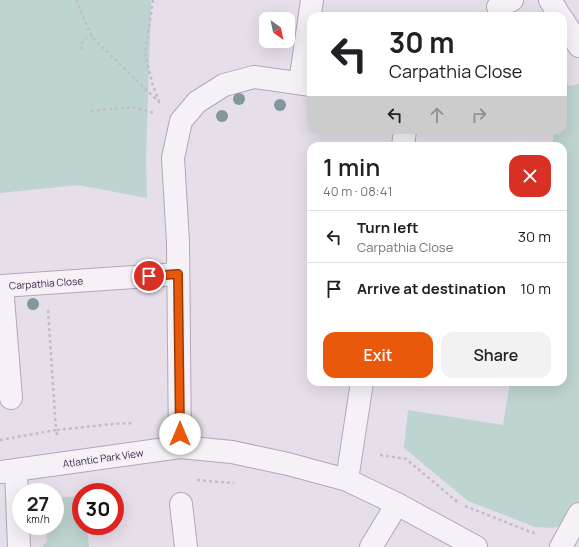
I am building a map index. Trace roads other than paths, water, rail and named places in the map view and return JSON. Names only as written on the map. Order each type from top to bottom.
[{"type":"street","points":[[311,12],[312,0]]},
{"type":"street","points":[[550,0],[558,12]]},
{"type":"street","points":[[567,26],[579,46]]},
{"type":"street","points":[[180,447],[178,242],[173,158],[181,121],[197,102],[224,85],[254,76],[306,84],[307,70]]},
{"type":"street","name":"Carpathia Close","points":[[11,398],[2,286],[178,274]]},
{"type":"street","points":[[347,480],[361,386]]},
{"type":"street","name":"Atlantic Park View","points":[[8,471],[180,447],[232,452],[288,464],[347,480],[397,504],[476,547]]},
{"type":"street","points":[[8,471],[19,547]]},
{"type":"street","points":[[181,504],[186,547]]},
{"type":"street","points":[[371,547],[397,504]]},
{"type":"street","points":[[561,547],[579,514]]}]
